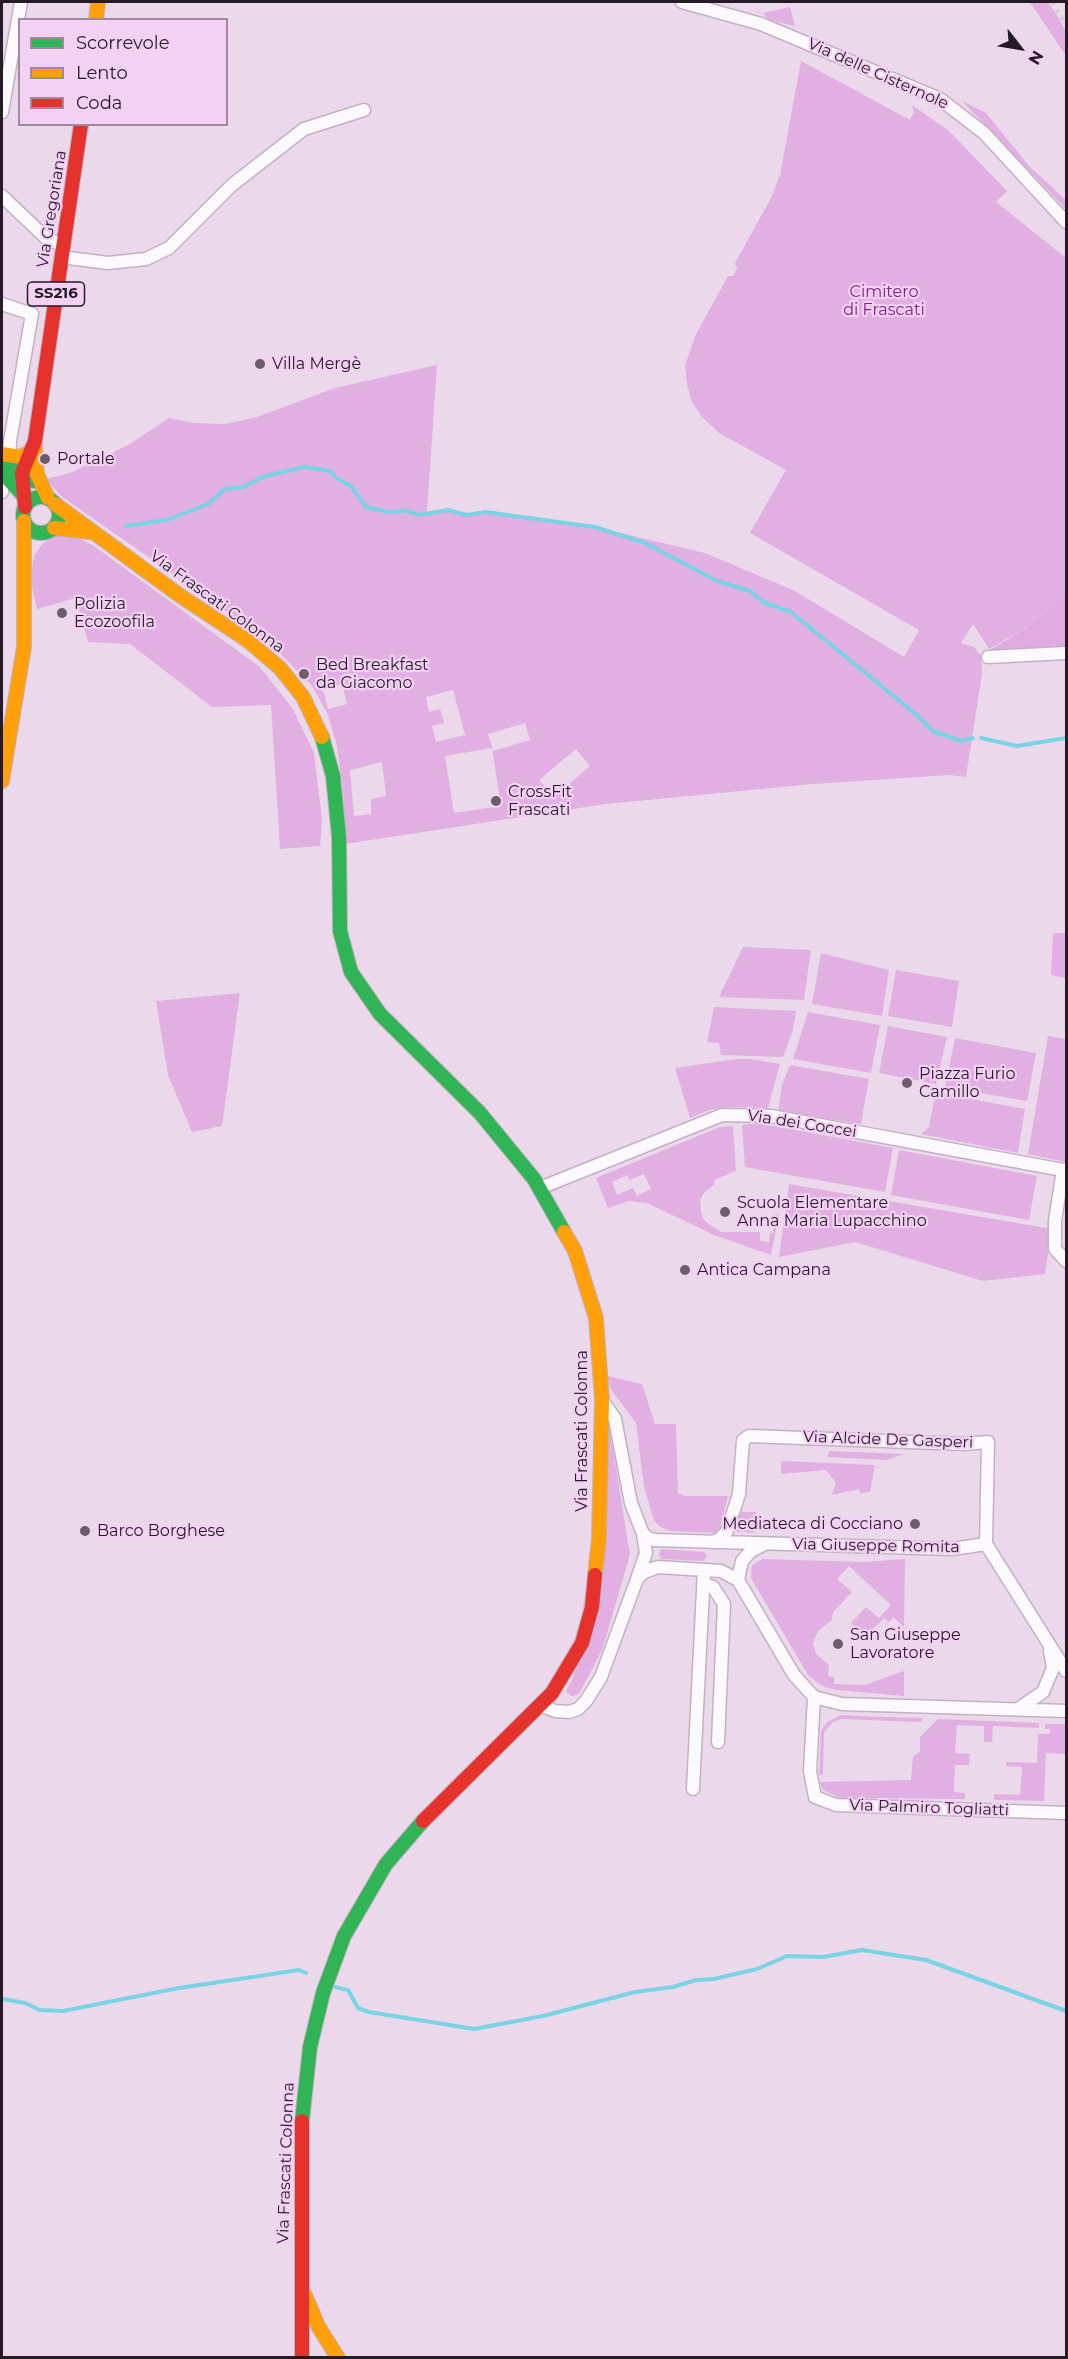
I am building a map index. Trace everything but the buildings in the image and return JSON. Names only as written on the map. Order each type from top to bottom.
[{"type":"street","points":[[18,18],[21,2]]},
{"type":"street","points":[[96,18],[98,2]]},
{"type":"street","name":"Via delle Cisternole","points":[[682,2],[754,21],[913,86],[951,106],[984,133],[1066,222]]},
{"type":"street","points":[[2,112],[18,19]]},
{"type":"street","points":[[3,195],[62,251],[108,263],[146,259],[169,248],[232,185],[304,129],[364,110]]},
{"type":"street","name":"Via Gregoriana","points":[[2,781],[24,647],[22,473],[33,446],[81,126]]},
{"type":"street","points":[[2,304],[32,314],[5,462],[34,532],[50,530]]},
{"type":"street","points":[[5,462],[21,457],[33,446]]},
{"type":"street","name":"Via Gregoriana","points":[[33,446],[37,474],[49,497]]},
{"type":"street","name":"Via Frascati Colonna","points":[[5,462],[22,473],[93,533],[247,640],[280,668],[303,697],[320,729],[333,776],[339,837],[340,931],[351,972],[380,1014],[480,1113],[540,1188],[575,1251],[590,1292],[598,1338],[602,1400],[599,1539],[592,1607],[577,1655],[559,1684],[540,1705],[403,1843],[365,1897],[341,1943],[316,2020],[303,2093],[300,2139],[302,2352]]},
{"type":"street","points":[[23,570],[29,554],[50,530],[59,513],[49,497],[33,499],[24,507]]},
{"type":"street","name":"Via Frascati Colonna","points":[[50,530],[93,533]]},
{"type":"street","points":[[988,657],[1066,653]]},
{"type":"street","name":"Via dei Coccei","points":[[540,1188],[722,1115],[771,1116],[1065,1169]]},
{"type":"street","points":[[1065,1169],[1055,1230],[1056,1251],[1066,1261]]},
{"type":"street","points":[[540,1705],[555,1711],[568,1712],[578,1709],[586,1701],[601,1677],[646,1553],[643,1534],[631,1503],[615,1419],[602,1400]]},
{"type":"street","name":"Via Alcide De Gasperi","points":[[711,1542],[724,1535],[739,1494],[743,1440],[748,1436],[758,1436],[964,1444],[988,1442],[986,1544]]},
{"type":"street","name":"Via Giuseppe Romita","points":[[643,1534],[655,1540],[766,1544],[952,1549],[986,1544]]},
{"type":"street","points":[[734,1577],[742,1561],[751,1551],[766,1544]]},
{"type":"street","points":[[986,1544],[1066,1671]]},
{"type":"street","points":[[637,1579],[644,1572],[658,1567],[704,1570],[734,1577],[794,1675],[814,1697],[842,1704],[1066,1711]]},
{"type":"street","points":[[693,1789],[704,1570]]},
{"type":"street","points":[[703,1584],[713,1587],[724,1604],[718,1742]]},
{"type":"street","points":[[1017,1709],[1042,1692],[1053,1668],[1049,1646]]},
{"type":"street","name":"Via Palmiro Togliatti","points":[[814,1697],[810,1771],[815,1797],[836,1805],[1066,1813]]},
{"type":"street","name":"Via Frascati Colonna","points":[[301,2286],[326,2339],[338,2358]]},
{"type":"street","points":[[302,2352],[312,2340],[326,2339]]},
{"type":"green space","points":[[1030,2],[1048,2],[1057,15],[1066,32],[1066,56]]},
{"type":"green space","points":[[790,7],[795,26],[769,20],[763,13]]},
{"type":"green space","name":"Cimitero di Frascati","points":[[801,61],[910,120],[914,112],[912,105],[949,131],[1007,191],[996,202],[1066,258],[1066,594],[1028,627],[989,649],[973,624],[961,643],[974,647],[981,656],[982,674],[966,777],[948,775],[813,784],[606,804],[345,844],[343,791],[337,746],[328,715],[312,686],[267,640],[61,496],[46,479],[70,473],[128,445],[169,418],[194,423],[225,424],[257,417],[335,388],[437,365],[427,512],[448,510],[467,515],[483,511],[504,516],[540,518],[556,524],[568,522],[705,553],[795,591],[904,657],[919,630],[750,533],[786,470],[719,433],[702,417],[692,402],[687,385],[685,366],[695,336],[728,276],[733,276],[737,268],[735,263],[771,198],[780,175]],"holes":[[[342,684],[347,704],[328,709],[323,689]],[[453,690],[465,735],[436,742],[432,726],[444,723],[440,709],[429,712],[426,697]],[[525,723],[530,740],[493,751],[488,734]],[[492,748],[501,806],[454,813],[445,756]],[[576,749],[590,766],[554,797],[539,780]],[[382,762],[386,796],[371,799],[371,814],[354,816],[350,770]]]},
{"type":"green space","points":[[962,101],[986,113],[1029,166],[1066,200],[1066,209]]},
{"type":"green space","points":[[58,534],[71,534],[94,546],[260,667],[293,709],[314,753],[322,819],[320,846],[280,849],[271,705],[212,707],[130,644],[88,642],[76,598],[37,609],[30,579],[34,556],[42,544]]},
{"type":"green space","points":[[1053,933],[1066,933],[1066,978],[1051,975]]},
{"type":"green space","points":[[743,947],[811,950],[804,1000],[719,997]]},
{"type":"green space","points":[[821,953],[889,970],[882,1016],[812,1004]]},
{"type":"green space","points":[[896,970],[959,981],[952,1027],[888,1016]]},
{"type":"green space","points":[[240,993],[222,1126],[192,1132],[168,1075],[156,1001]]},
{"type":"green space","points":[[714,1007],[796,1011],[793,1030],[783,1057],[721,1055],[719,1043],[707,1042]]},
{"type":"green space","points":[[808,1012],[880,1025],[871,1073],[793,1059]]},
{"type":"green space","points":[[888,1026],[947,1037],[936,1084],[879,1073]]},
{"type":"green space","points":[[1048,1036],[1066,1039],[1065,1162],[1028,1154]]},
{"type":"green space","points":[[955,1038],[1036,1053],[1027,1101],[945,1087]]},
{"type":"green space","points":[[736,1059],[780,1064],[768,1108],[727,1107],[709,1110],[690,1118],[675,1068]]},
{"type":"green space","points":[[790,1065],[869,1079],[861,1124],[778,1111],[782,1085]]},
{"type":"green space","points":[[938,1093],[1025,1109],[1018,1153],[921,1134],[929,1127],[935,1096]]},
{"type":"green space","points":[[758,1123],[893,1148],[885,1192],[745,1167],[742,1125]]},
{"type":"green space","points":[[733,1126],[736,1171],[714,1180],[715,1184],[703,1194],[700,1201],[702,1217],[721,1232],[760,1232],[760,1241],[769,1242],[770,1233],[773,1233],[774,1214],[779,1214],[771,1255],[714,1235],[647,1203],[628,1201],[608,1208],[596,1178],[720,1127]],"holes":[[[644,1174],[651,1189],[637,1196],[633,1188],[617,1195],[612,1182],[627,1175],[630,1180]]]},
{"type":"green space","points":[[899,1150],[1037,1176],[1029,1220],[891,1195]]},
{"type":"green space","points":[[789,1184],[1052,1229],[1045,1274],[983,1281],[855,1242],[779,1257]]},
{"type":"green space","points":[[607,1376],[642,1384],[655,1424],[676,1424],[678,1493],[685,1496],[728,1496],[720,1527],[715,1533],[670,1531],[659,1526],[654,1520],[644,1487],[636,1423],[610,1388]]},
{"type":"green space","points":[[609,1424],[630,1555],[602,1650],[579,1694],[571,1696],[566,1691],[573,1678]]},
{"type":"green space","points":[[829,1451],[904,1454],[886,1460],[828,1457]]},
{"type":"green space","points":[[781,1461],[875,1465],[870,1492],[860,1493],[859,1489],[832,1495],[836,1483],[826,1470],[781,1474]]},
{"type":"green space","points":[[739,1512],[756,1512],[755,1533],[733,1531]]},
{"type":"green space","points":[[661,1549],[704,1552],[707,1556],[703,1561],[661,1559],[659,1555]]},
{"type":"green space","points":[[762,1559],[864,1562],[905,1559],[904,1627],[893,1617],[889,1622],[884,1618],[874,1628],[861,1634],[851,1623],[866,1607],[879,1618],[891,1605],[849,1566],[837,1579],[852,1592],[833,1612],[832,1620],[818,1631],[813,1643],[816,1654],[829,1665],[828,1676],[834,1677],[834,1684],[865,1685],[904,1671],[904,1696],[836,1690],[822,1686],[808,1675],[751,1578],[752,1565]]},
{"type":"green space","points":[[841,1715],[922,1718],[921,1722],[841,1719],[833,1722],[824,1732],[823,1775],[819,1775],[821,1731],[827,1722]]},
{"type":"green space","points":[[938,1719],[1039,1723],[1039,1728],[993,1726],[992,1742],[984,1742],[984,1726],[957,1725],[955,1753],[970,1754],[969,1765],[955,1765],[954,1792],[965,1793],[965,1799],[841,1798],[823,1790],[820,1782],[911,1780],[913,1756],[920,1752],[920,1737]]},
{"type":"green space","points":[[1045,1724],[1066,1724],[1066,1754],[1046,1753],[1044,1801],[994,1800],[994,1794],[1020,1795],[1022,1767],[1006,1766],[1006,1762],[1037,1763],[1038,1734],[1050,1734],[1050,1729],[1045,1729]]},
{"type":"shaded area","points":[[1066,594],[1066,648],[988,651],[1028,627]]},
{"type":"waterway","points":[[126,526],[167,520],[208,504],[225,489],[244,487],[262,477],[304,467],[330,471],[336,478],[351,486],[366,507],[388,512],[407,511],[420,515],[448,510],[467,515],[485,512],[595,527],[645,543],[717,581],[750,591],[763,602],[791,612],[918,716],[933,731],[961,741],[973,738]]},
{"type":"waterway","points":[[981,738],[1017,746],[1066,738]]},
{"type":"waterway","points":[[335,1987],[348,1990],[358,2008],[369,2012],[474,2029],[543,2016],[635,1992],[673,1987],[696,1980],[714,1979],[757,1969],[787,1956],[823,1957],[862,1950],[926,1960],[1066,2011]]},
{"type":"waterway","points":[[2,1999],[25,2003],[40,2010],[63,2011],[179,1988],[299,1970],[306,1973]]},
{"type":"railway","points":[[1052,2],[1066,25]]},
{"type":"traffic: fast","points":[[2,467],[9,463],[33,481]]},
{"type":"traffic: fast","points":[[2,472],[22,494]]},
{"type":"traffic: fast","points":[[41,497],[54,502],[59,515],[54,528],[41,533],[28,528],[23,515],[28,502],[41,497]]},
{"type":"traffic: fast","points":[[322,737],[333,776],[339,837],[340,931],[351,972],[380,1014],[480,1113],[534,1179],[564,1232]]},
{"type":"traffic: fast","points":[[302,2121],[310,2047],[323,1993],[344,1936],[386,1864],[423,1821]]},
{"type":"traffic: slow","points":[[96,18],[98,2]]},
{"type":"traffic: slow","points":[[35,447],[37,474],[48,498]]},
{"type":"traffic: slow","points":[[2,454],[21,457],[31,451]]},
{"type":"traffic: slow","points":[[55,504],[179,595],[247,640],[280,668],[303,697],[322,737]]},
{"type":"traffic: slow","points":[[2,781],[24,647],[24,521]]},
{"type":"traffic: slow","points":[[54,528],[89,532]]},
{"type":"traffic: slow","points":[[564,1232],[575,1251],[596,1318],[602,1400],[599,1539],[595,1575]]},
{"type":"traffic: slow","points":[[305,2295],[318,2326],[338,2358]]},
{"type":"traffic: jam","points":[[25,507],[22,473],[35,441],[81,126]]},
{"type":"traffic: jam","points":[[423,1821],[552,1693],[582,1643],[592,1607],[595,1575]]},
{"type":"traffic: jam","points":[[302,2121],[302,2358]]},
{"type":"place","name":"Villa Mergè","points":[[260,364]]},
{"type":"place","name":"Portale","points":[[45,459]]},
{"type":"place","name":"Polizia Ecozoofila","points":[[62,613]]},
{"type":"place","name":"Bed Breakfast da Giacomo","points":[[304,674]]},
{"type":"place","name":"CrossFit Frascati","points":[[496,801]]},
{"type":"place","name":"Piazza Furio Camillo","points":[[907,1083]]},
{"type":"place","name":"Scuola Elementare Anna Maria Lupacchino","points":[[725,1212]]},
{"type":"place","name":"Antica Campana","points":[[685,1270]]},
{"type":"place","name":"Mediateca di Cocciano","points":[[915,1524]]},
{"type":"place","name":"Barco Borghese","points":[[85,1531]]},
{"type":"place","name":"San Giuseppe Lavoratore","points":[[838,1644]]}]
